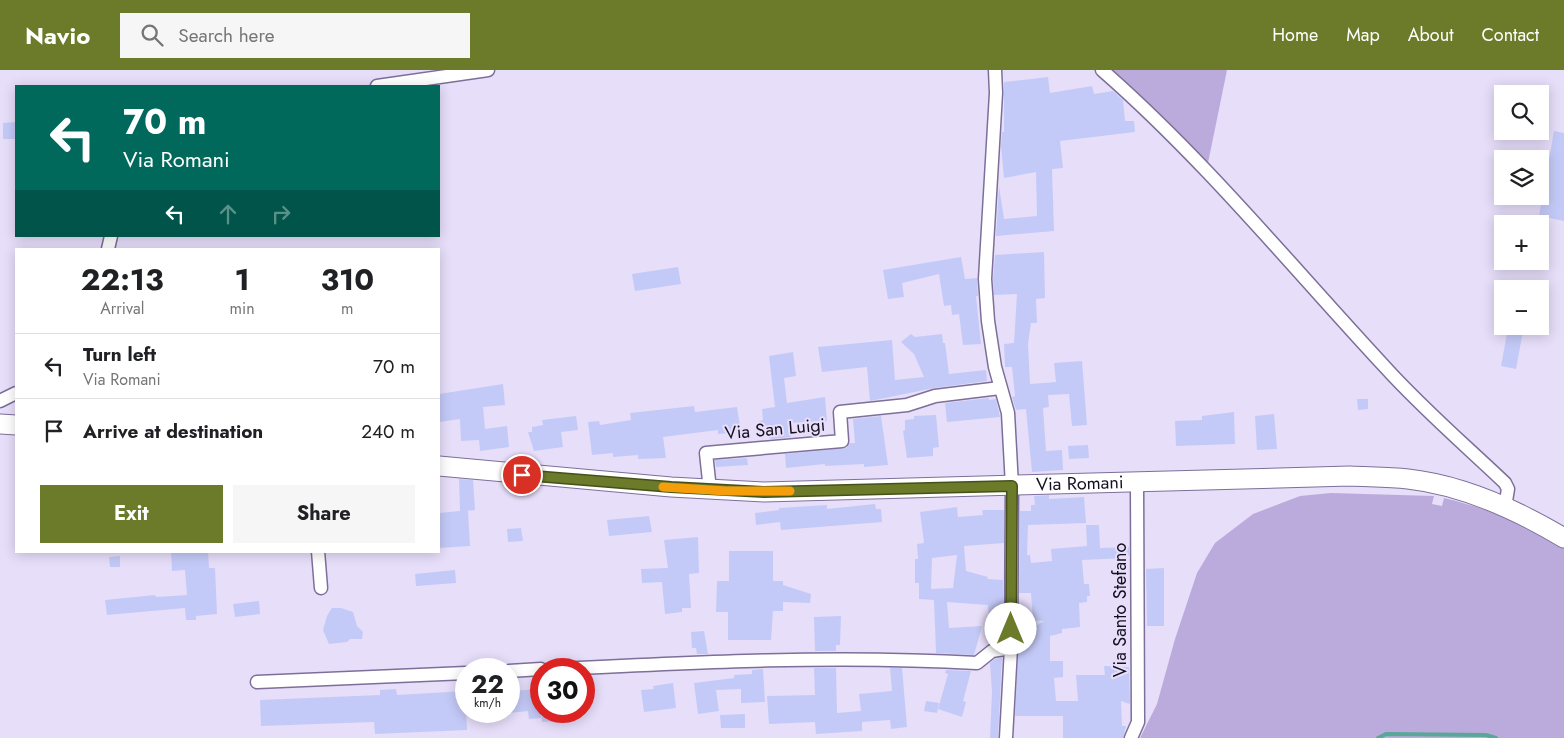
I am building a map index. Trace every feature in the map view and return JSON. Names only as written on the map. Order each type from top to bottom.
[{"type":"street","points":[[384,85],[488,70]]},
{"type":"street","points":[[995,70],[996,94],[984,279],[995,367],[1008,413],[1012,486],[1011,648],[1006,738]]},
{"type":"street","points":[[1102,70],[1146,109],[1261,229],[1386,368],[1505,483],[1508,489],[1505,508]]},
{"type":"street","name":"Via San Luigi","points":[[710,490],[706,453],[842,441],[840,412],[906,405],[935,396],[1000,388]]},
{"type":"street","points":[[0,401],[15,394]]},
{"type":"street","points":[[0,424],[15,426]]},
{"type":"street","name":"Via Romani","points":[[440,466],[710,490],[764,492],[1350,476],[1409,479],[1451,489],[1529,517],[1564,538]]},
{"type":"street","name":"Via Santo Stefano","points":[[1131,738],[1138,722],[1137,481]]},
{"type":"street","points":[[318,553],[321,588]]},
{"type":"street","points":[[595,668],[837,659],[912,659],[977,662],[992,652],[1011,648]]},
{"type":"street","points":[[257,682],[455,673]]},
{"type":"shaded area","points":[[1112,70],[1227,70],[1208,163]]},
{"type":"shaded area","points":[[1331,493],[1434,496],[1432,504],[1442,506],[1444,498],[1521,524],[1564,548],[1564,738],[1140,738],[1157,704],[1175,639],[1197,573],[1215,543],[1253,514],[1300,496]]},
{"type":"building","points":[[1048,77],[1050,93],[1092,86],[1094,94],[1113,91],[1123,100],[1125,121],[1134,121],[1135,132],[1060,141],[1063,168],[1052,169],[1054,231],[996,236],[999,186],[1004,219],[1037,216],[1036,172],[1004,178],[1001,146],[1002,132],[1004,132],[1004,82]]},
{"type":"building","points":[[15,122],[15,139],[3,139],[3,123]]},
{"type":"building","points":[[1554,131],[1564,133],[1564,221],[1549,218],[1549,215],[1539,215],[1541,205],[1549,205],[1549,159]]},
{"type":"building","points":[[1044,252],[1045,298],[1036,299],[1037,323],[1031,323],[1028,344],[1030,384],[1056,382],[1054,363],[1082,361],[1087,425],[1072,426],[1069,394],[1048,395],[1049,407],[1043,408],[1046,451],[1062,450],[1063,470],[1032,472],[1026,409],[1016,410],[1012,397],[1015,396],[1012,367],[1005,367],[1004,344],[1014,343],[1017,294],[994,295],[993,279],[995,255]]},
{"type":"building","points":[[961,257],[965,279],[977,278],[978,296],[976,296],[981,344],[963,345],[959,314],[952,315],[951,305],[944,306],[939,274],[902,283],[904,297],[888,299],[883,270]]},
{"type":"building","points":[[678,267],[681,284],[635,291],[632,274]]},
{"type":"building","points":[[911,334],[915,337],[942,334],[949,374],[986,370],[987,381],[934,388],[870,401],[867,367],[822,372],[818,347],[892,340],[895,380],[924,377],[914,354],[901,342]]},
{"type":"building","points":[[1507,335],[1522,335],[1516,369],[1501,366]]},
{"type":"building","points":[[793,352],[796,376],[784,378],[787,403],[825,397],[827,421],[789,423],[791,437],[772,439],[769,438],[770,431],[761,432],[759,421],[763,420],[762,409],[775,407],[769,356]]},
{"type":"building","points":[[503,384],[505,405],[483,407],[485,429],[507,426],[509,447],[480,451],[479,440],[461,441],[460,419],[440,422],[440,394]]},
{"type":"building","points":[[989,398],[989,400],[996,399],[1000,417],[947,422],[945,403]]},
{"type":"building","points":[[1357,399],[1368,399],[1368,409],[1358,410]]},
{"type":"building","points":[[694,406],[695,412],[737,407],[741,432],[718,434],[718,430],[663,437],[666,458],[638,459],[638,455],[613,457],[613,453],[592,455],[588,422],[599,421],[600,425],[631,420],[630,413]]},
{"type":"building","points":[[1234,412],[1235,444],[1176,446],[1175,421],[1202,420],[1202,416]]},
{"type":"building","points":[[1274,414],[1277,449],[1257,450],[1255,416]]},
{"type":"building","points":[[936,415],[939,447],[933,448],[933,456],[907,458],[903,431],[905,430],[905,420],[914,419],[914,416]]},
{"type":"building","points":[[576,416],[578,430],[561,432],[563,447],[534,451],[528,432],[532,432],[532,427],[543,425],[542,420]]},
{"type":"building","points":[[881,416],[888,465],[864,467],[864,464],[825,466],[825,464],[786,468],[785,454],[846,448],[850,443],[855,443],[853,419]]},
{"type":"building","points":[[1088,445],[1089,458],[1069,459],[1068,446]]},
{"type":"building","points":[[747,458],[748,465],[716,467],[715,460]]},
{"type":"building","points":[[459,479],[473,480],[475,510],[464,511],[468,511],[470,546],[440,548],[440,513],[460,511]]},
{"type":"building","points":[[1049,495],[1049,499],[1084,497],[1086,523],[1028,525],[1027,555],[1030,555],[1031,563],[1052,561],[1051,549],[1087,546],[1086,525],[1099,525],[1100,548],[1129,547],[1129,555],[1126,558],[1082,560],[1084,584],[1089,584],[1090,596],[1087,596],[1087,602],[1079,603],[1080,627],[1062,629],[1062,633],[1050,636],[1050,661],[1063,661],[1063,677],[1054,678],[1056,701],[1078,701],[1076,675],[1105,675],[1104,666],[1129,667],[1130,704],[1121,701],[1122,726],[1126,726],[1123,738],[1063,738],[1063,716],[1015,716],[1019,635],[1044,621],[1033,620],[1031,593],[1019,593],[1020,511],[1031,511],[1031,505],[1035,505],[1034,496]]},
{"type":"building","points":[[875,504],[876,509],[881,509],[882,522],[781,530],[780,522],[756,525],[755,513],[779,510],[779,508],[827,505],[827,509]]},
{"type":"building","points":[[957,507],[958,517],[983,515],[982,510],[1004,510],[1004,543],[964,546],[966,571],[988,577],[987,579],[1003,580],[1003,618],[989,617],[988,605],[947,602],[949,628],[982,626],[974,655],[936,653],[934,600],[919,599],[919,583],[915,583],[915,559],[918,559],[917,544],[924,543],[920,512]],"holes":[[[957,555],[953,588],[931,589],[932,558]]]},
{"type":"building","points":[[649,516],[652,532],[609,536],[607,520]]},
{"type":"building","points":[[521,528],[523,541],[508,542],[507,529]]},
{"type":"building","points":[[698,537],[699,573],[689,574],[691,608],[682,608],[682,612],[665,614],[662,582],[642,583],[641,569],[668,568],[664,540]]},
{"type":"building","points":[[729,551],[773,551],[773,581],[783,581],[783,585],[811,594],[810,603],[783,602],[783,611],[773,611],[771,640],[728,640],[728,612],[716,612],[717,581],[729,581]]},
{"type":"building","points":[[171,553],[208,553],[209,568],[215,568],[217,614],[196,616],[196,620],[186,620],[185,608],[107,615],[105,600],[155,595],[156,597],[187,595],[185,570],[172,571]]},
{"type":"building","points":[[120,556],[120,567],[110,567],[109,557]]},
{"type":"building","points":[[1164,568],[1164,626],[1147,626],[1146,569]]},
{"type":"building","points":[[455,570],[456,583],[416,586],[415,574]]},
{"type":"building","points":[[259,601],[260,614],[235,617],[233,604]]},
{"type":"building","points":[[332,608],[341,608],[353,612],[357,626],[363,632],[362,639],[350,639],[347,642],[329,644],[323,630],[327,616]]},
{"type":"building","points":[[841,616],[840,645],[836,645],[836,651],[815,651],[814,617]]},
{"type":"building","points":[[704,631],[708,654],[697,654],[696,648],[692,648],[691,632]]},
{"type":"building","points":[[1002,658],[998,738],[990,738],[992,692],[990,663],[995,659]]},
{"type":"building","points":[[814,668],[836,668],[837,713],[861,711],[859,694],[892,691],[890,668],[902,668],[907,727],[891,729],[890,720],[862,722],[862,731],[816,734],[815,722],[769,724],[767,696],[815,695]]},
{"type":"building","points":[[763,669],[765,702],[741,703],[741,689],[716,690],[719,711],[698,714],[694,683],[734,678],[734,675],[752,674],[752,670]]},
{"type":"building","points":[[946,670],[971,671],[963,701],[966,702],[962,717],[938,709],[948,674],[945,673]]},
{"type":"building","points":[[673,683],[676,708],[644,712],[641,690],[654,689],[653,686]]},
{"type":"building","points":[[396,689],[397,695],[455,692],[455,723],[467,723],[467,730],[375,734],[374,722],[261,726],[260,700],[380,695],[380,690]]},
{"type":"building","points":[[520,690],[530,690],[530,719],[528,711],[520,712]]},
{"type":"building","points":[[926,701],[939,703],[937,713],[924,711]]},
{"type":"building","points":[[745,714],[745,728],[721,728],[720,715]]},
{"type":"waterway","points":[[1378,738],[1386,734],[1486,735],[1496,738]]},
{"type":"slow traffic","points":[[663,487],[726,491],[790,491]]},
{"type":"route","points":[[522,475],[726,491],[764,492],[1012,486],[1011,629]]}]
